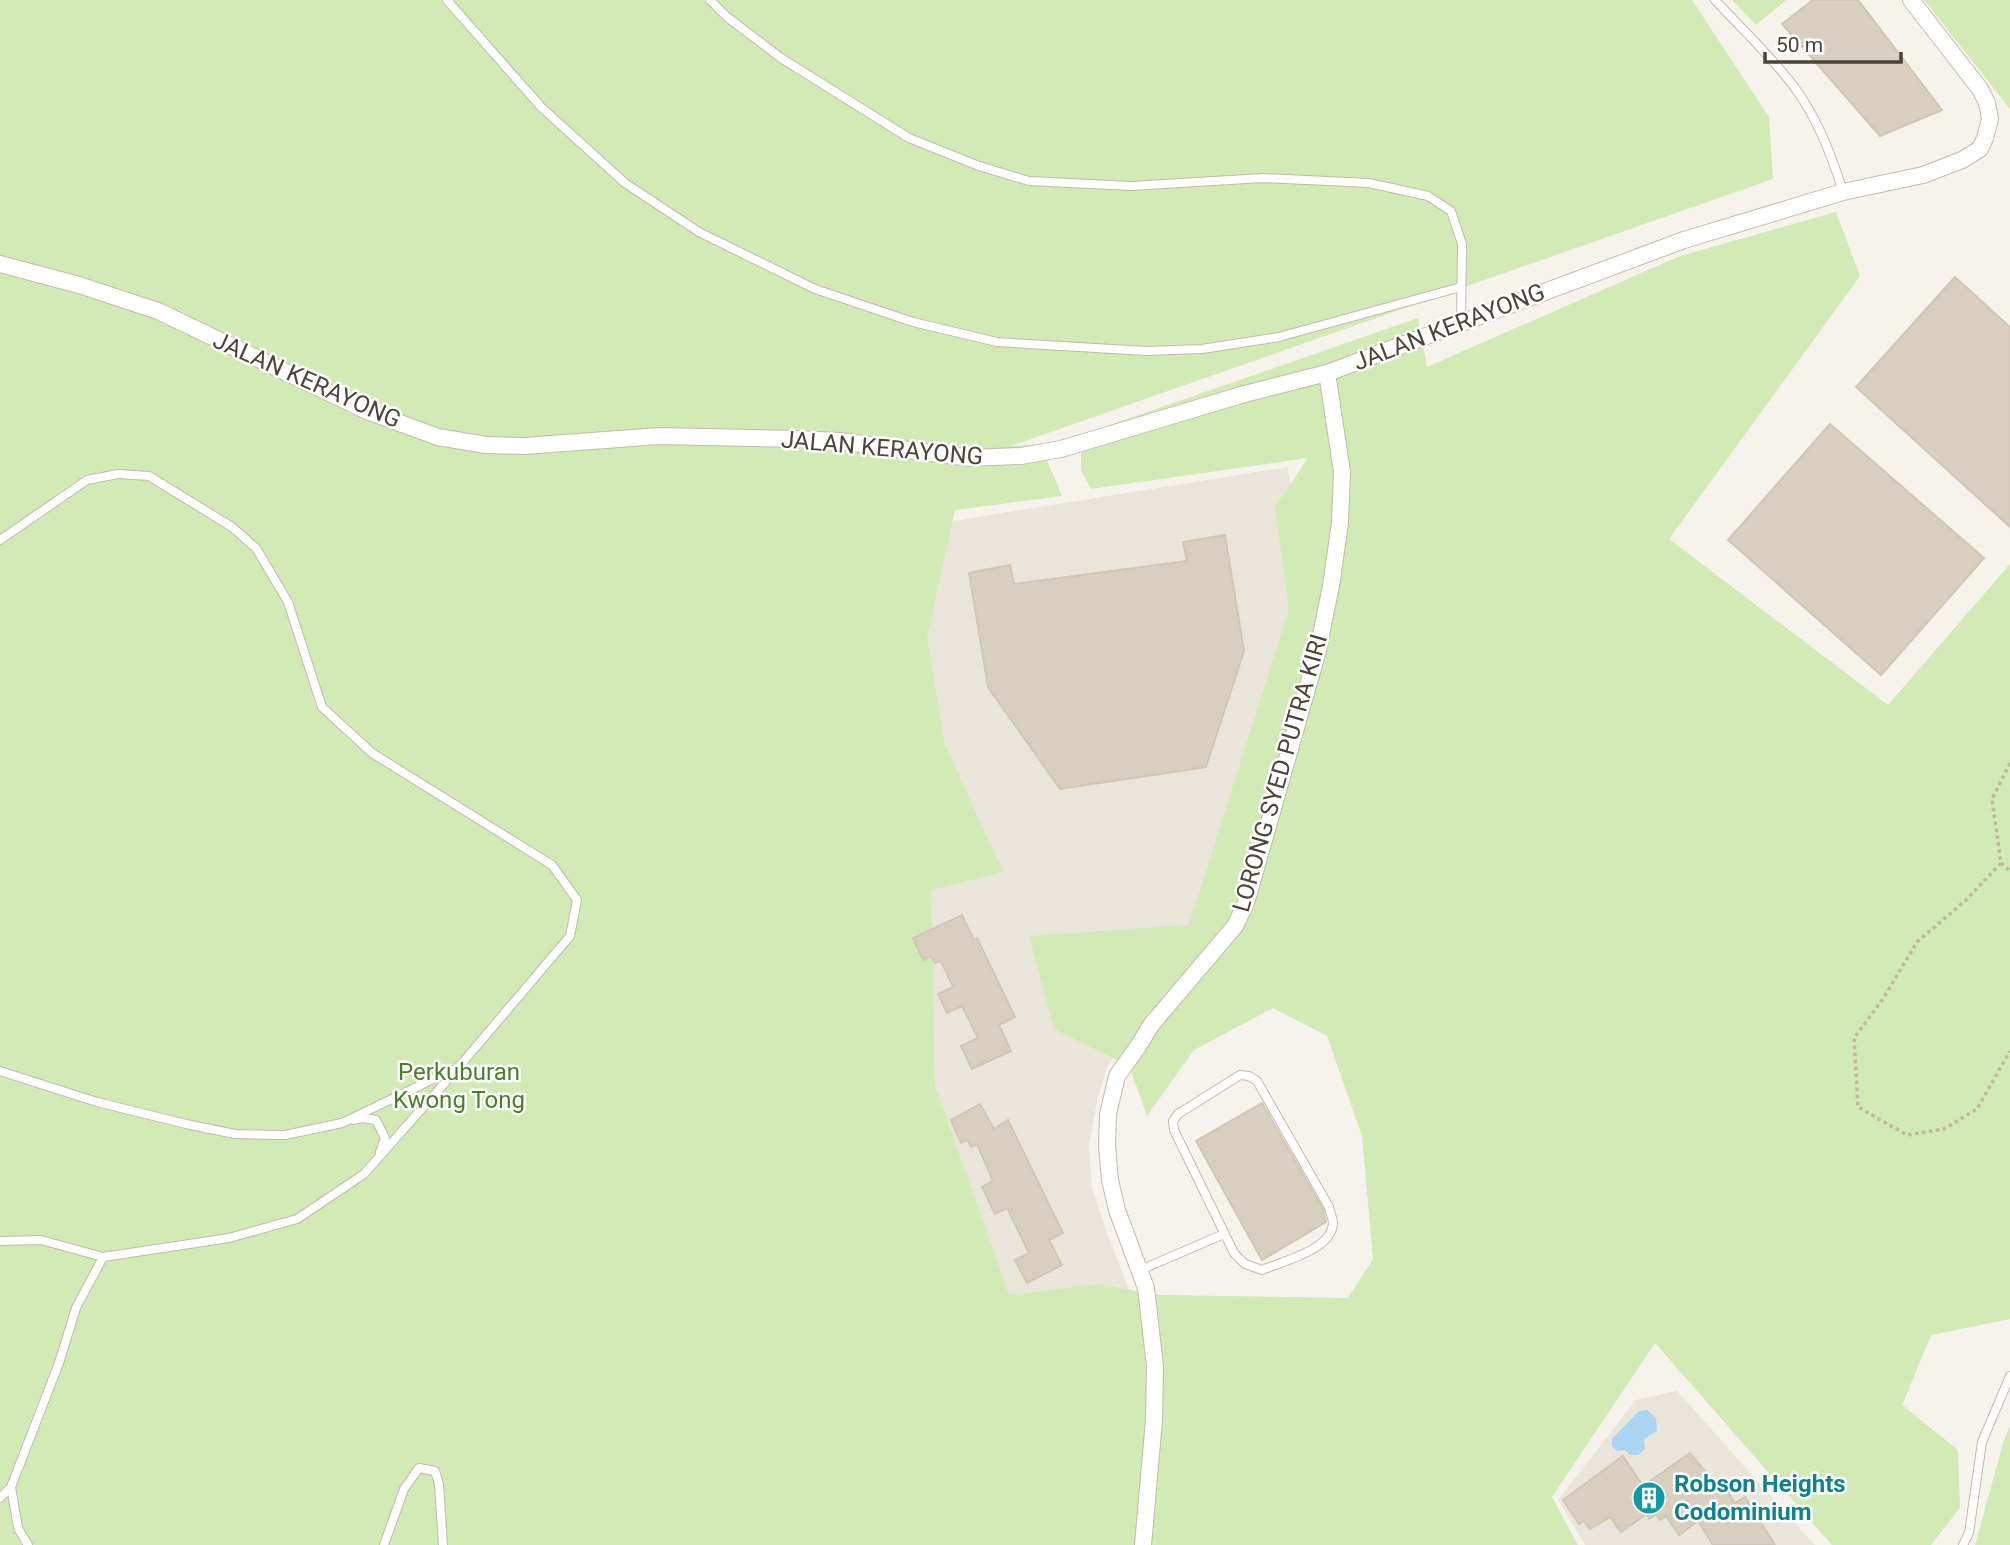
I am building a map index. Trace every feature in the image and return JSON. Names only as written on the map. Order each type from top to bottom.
[{"type":"street","name":"JALAN KERAYONG","points":[[0,264],[79,285],[158,311],[367,411],[438,437],[486,445],[524,446],[659,436],[839,441],[970,458],[1021,456],[1061,449],[1327,373],[1684,240],[1843,192],[1923,174],[1962,160],[1980,149],[1985,138],[1990,119],[1987,103],[1980,89],[1911,0]]},
{"type":"street","name":"LORONG SYED PUTRA KIRI","points":[[1143,1545],[1154,1420],[1155,1366],[1146,1288],[1138,1271],[1110,1180],[1108,1114],[1117,1076],[1150,1025],[1235,926],[1250,890],[1317,654],[1331,586],[1340,523],[1342,472],[1327,373]]},
{"type":"lane","points":[[447,0],[541,107],[625,183],[699,232],[815,289],[914,322],[997,342],[1146,351],[1202,349],[1279,337],[1461,287]]},
{"type":"lane","points":[[710,0],[727,17],[781,58],[909,138],[979,166],[1029,181],[1131,186],[1263,178],[1369,183],[1428,196],[1451,211],[1462,244],[1461,323]]},
{"type":"lane","points":[[1715,0],[1796,88],[1833,159],[1843,192]]},
{"type":"lane","points":[[0,540],[87,480],[118,474],[149,476],[233,527],[256,548],[288,602],[322,707],[372,752],[552,865],[577,900],[570,936],[458,1068],[364,1174],[297,1219],[229,1238],[103,1257],[41,1240],[0,1241]]},
{"type":"lane","points":[[342,1123],[458,1068]]},
{"type":"lane","points":[[0,1071],[97,1102],[235,1133],[285,1135],[362,1118],[376,1120],[385,1138],[381,1150],[364,1174]]},
{"type":"lane","points":[[1240,1075],[1249,1076],[1257,1081],[1329,1207],[1333,1223],[1328,1238],[1320,1246],[1262,1270],[1245,1264],[1234,1253],[1224,1234],[1174,1130],[1173,1121],[1178,1114],[1240,1075]]},
{"type":"lane","points":[[1138,1271],[1224,1234]]},
{"type":"lane","points":[[0,1498],[11,1487],[59,1363],[76,1308],[103,1257]]},
{"type":"lane","points":[[1963,1545],[1969,1533],[1982,1442],[2010,1376]]},
{"type":"lane","points":[[384,1545],[404,1489],[419,1468],[435,1471],[439,1483],[443,1545]]},
{"type":"lane","points":[[11,1487],[18,1528],[28,1545]]},
{"type":"path","points":[[2010,763],[1992,799],[2001,863],[2010,871]]},
{"type":"path","points":[[2001,863],[1965,901],[1917,942],[1883,999],[1854,1038],[1858,1107],[1908,1135],[1944,1129],[1978,1109],[2010,1051]]},
{"type":"shaded area","points":[[1288,467],[1305,608],[1216,898],[1133,1033],[1108,1065],[1098,1097],[1089,1145],[1092,1188],[1139,1316],[923,1331],[904,529]]},
{"type":"shaded area","points":[[1677,1391],[1815,1545],[1585,1545],[1558,1500],[1636,1400]]},
{"type":"green space","name":"Perkuburan Kwong Tong","points":[[0,0],[1692,0],[1769,117],[1773,179],[1011,446],[1040,444],[1062,496],[955,510],[927,638],[945,745],[1003,872],[931,890],[935,1086],[1009,1295],[1097,1284],[1160,1295],[1348,1298],[1373,1259],[1362,1136],[1327,1036],[1273,1008],[1194,1050],[1147,1116],[1129,1066],[1054,1029],[1029,936],[1189,925],[1289,609],[1275,507],[1308,458],[1091,489],[1081,470],[1081,435],[1418,318],[1427,367],[1680,256],[1836,212],[1860,276],[1669,539],[1888,705],[2010,564],[2010,1319],[1931,1335],[1902,1405],[1958,1450],[1960,1508],[1931,1545],[1832,1545],[1655,1343],[1552,1497],[1578,1545],[0,1545]]},
{"type":"green space","points":[[1732,0],[1786,0],[1756,25]]},
{"type":"green space","points":[[1924,0],[2010,0],[2010,109]]},
{"type":"green space","points":[[2010,1426],[2010,1545],[1975,1545],[2004,1440]]},
{"type":"water","points":[[1647,1410],[1656,1418],[1657,1431],[1644,1439],[1645,1449],[1638,1455],[1630,1455],[1625,1450],[1617,1451],[1612,1446],[1612,1439],[1639,1411]]},
{"type":"building","points":[[1813,0],[1858,0],[1942,110],[1880,136],[1782,24]]},
{"type":"building","points":[[1955,277],[2010,327],[2010,527],[1856,387]]},
{"type":"building","points":[[1830,424],[1984,558],[1881,675],[1728,540]]},
{"type":"building","points":[[1225,535],[1244,651],[1206,767],[1060,789],[988,687],[969,573],[1010,565],[1014,584],[1187,561],[1183,542]]},
{"type":"building","points":[[962,915],[974,940],[977,938],[1015,1017],[999,1025],[1011,1051],[972,1069],[961,1046],[978,1038],[962,1006],[947,1013],[938,994],[953,987],[941,961],[935,963],[931,956],[923,960],[913,938]]},
{"type":"building","points":[[1262,1103],[1323,1209],[1326,1222],[1262,1260],[1196,1141]]},
{"type":"building","points":[[980,1104],[994,1129],[1008,1120],[1063,1233],[1049,1240],[1062,1265],[1027,1283],[1015,1260],[1029,1253],[1007,1208],[995,1214],[982,1187],[993,1181],[977,1144],[971,1147],[967,1140],[961,1143],[951,1120]]},
{"type":"building","name":"Robson Heights Codominium","points":[[1690,1453],[1713,1481],[1719,1478],[1735,1503],[1745,1497],[1775,1545],[1713,1545],[1698,1521],[1679,1535],[1666,1516],[1660,1520],[1656,1514],[1649,1519],[1647,1514],[1621,1532],[1610,1517],[1590,1529],[1584,1521],[1579,1524],[1563,1500],[1623,1456],[1643,1486]]},
{"type":"place","name":"Robson Heights Codominium","points":[[1649,1498]]}]
